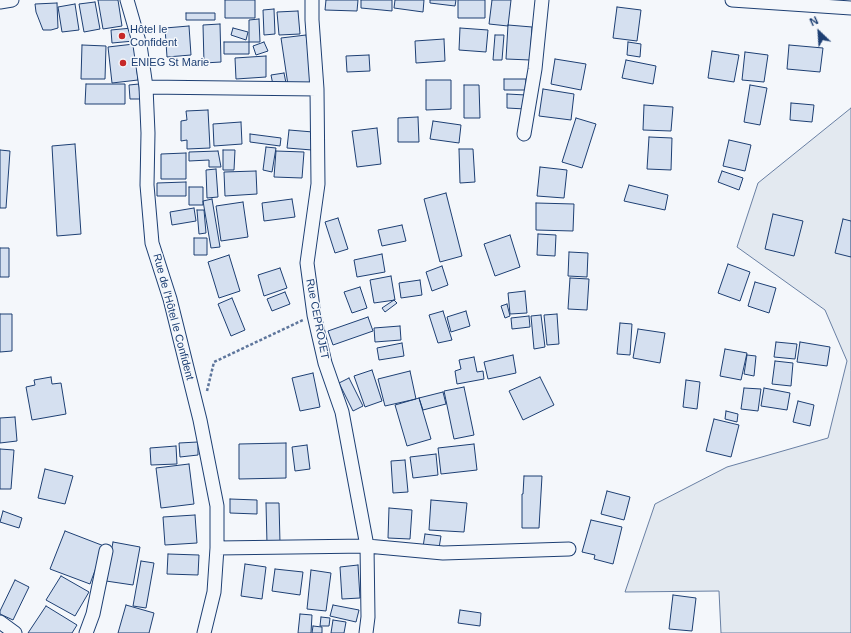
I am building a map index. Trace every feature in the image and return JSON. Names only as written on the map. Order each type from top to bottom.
[{"type":"street","points":[[0,2],[12,0]]},
{"type":"street","name":"Rue de l'Hôtel le Confident","points":[[127,0],[140,45],[146,87],[148,133],[146,185],[152,243],[170,299],[200,420],[217,506],[217,548],[214,592],[204,633]]},
{"type":"street","name":"Rue CEPROJET","points":[[312,0],[317,89],[318,184],[307,263],[314,315],[325,363],[342,412],[367,546],[368,617],[366,633]]},
{"type":"street","points":[[524,134],[535,69],[542,0]]},
{"type":"street","points":[[732,0],[851,8]]},
{"type":"street","points":[[146,87],[317,89]]},
{"type":"street","points":[[217,548],[367,546],[443,553],[569,549]]},
{"type":"street","points":[[86,633],[93,614],[106,551]]},
{"type":"street","points":[[0,622],[15,633]]},
{"type":"path","points":[[205,398],[214,362],[314,315]]},
{"type":"shaded area","points":[[851,108],[851,633],[721,633],[719,591],[625,592],[655,504],[727,467],[828,438],[847,361],[825,310],[737,247],[758,183]]},
{"type":"building","points":[[98,0],[118,0],[122,26],[103,29]]},
{"type":"building","points":[[225,0],[255,0],[255,18],[225,18]]},
{"type":"building","points":[[326,0],[358,0],[357,11],[325,10]]},
{"type":"building","points":[[361,0],[392,0],[392,11],[361,8]]},
{"type":"building","points":[[395,0],[424,0],[423,12],[394,8]]},
{"type":"building","points":[[430,0],[456,0],[455,6],[430,3]]},
{"type":"building","points":[[458,0],[485,0],[485,18],[458,18]]},
{"type":"building","points":[[492,0],[511,0],[508,26],[489,24]]},
{"type":"building","points":[[95,2],[100,29],[84,32],[79,4]]},
{"type":"building","points":[[57,3],[58,28],[43,30],[36,12],[35,4]]},
{"type":"building","points":[[75,4],[79,30],[62,32],[58,7]]},
{"type":"building","points":[[617,7],[641,10],[637,41],[613,38]]},
{"type":"building","points":[[274,9],[275,34],[264,35],[263,10]]},
{"type":"building","points":[[298,11],[300,34],[279,35],[277,12]]},
{"type":"building","points":[[186,13],[215,13],[215,20],[186,20]]},
{"type":"building","points":[[259,19],[260,42],[249,42],[249,20]]},
{"type":"building","points":[[220,24],[221,62],[204,63],[203,25]]},
{"type":"building","points":[[508,25],[532,27],[530,60],[506,59]]},
{"type":"building","points":[[189,26],[191,55],[167,57],[165,28]]},
{"type":"building","name":"Hôtel le Confident","points":[[132,28],[134,41],[112,43],[111,30]]},
{"type":"building","points":[[233,28],[248,32],[246,40],[231,35]]},
{"type":"building","points":[[460,28],[488,30],[486,52],[459,50]]},
{"type":"building","points":[[306,35],[313,82],[288,85],[281,38]]},
{"type":"building","points":[[495,35],[504,35],[502,60],[493,60]]},
{"type":"building","points":[[444,39],[445,61],[416,63],[415,41]]},
{"type":"building","points":[[224,42],[249,42],[249,54],[224,54]]},
{"type":"building","points":[[264,42],[268,51],[256,55],[253,46]]},
{"type":"building","points":[[628,42],[641,44],[640,57],[627,55]]},
{"type":"building","name":"ENIEG St Marie","points":[[134,44],[138,80],[112,83],[108,47]]},
{"type":"building","points":[[82,45],[106,46],[105,79],[81,79]]},
{"type":"building","points":[[789,45],[823,48],[820,72],[787,69]]},
{"type":"building","points":[[712,51],[739,55],[734,82],[708,78]]},
{"type":"building","points":[[745,52],[768,55],[764,82],[742,80]]},
{"type":"building","points":[[369,55],[370,71],[347,72],[346,56]]},
{"type":"building","points":[[266,56],[266,77],[236,79],[235,58]]},
{"type":"building","points":[[555,59],[586,64],[581,90],[551,84]]},
{"type":"building","points":[[626,60],[656,66],[653,84],[622,78]]},
{"type":"building","points":[[284,73],[286,83],[273,85],[271,75]]},
{"type":"building","points":[[504,79],[526,79],[525,90],[504,90]]},
{"type":"building","points":[[426,80],[451,80],[451,109],[426,110]]},
{"type":"building","points":[[86,84],[125,84],[125,104],[85,104]]},
{"type":"building","points":[[139,84],[140,99],[130,99],[129,85]]},
{"type":"building","points":[[464,85],[479,85],[480,118],[464,118]]},
{"type":"building","points":[[750,85],[767,88],[760,125],[744,122]]},
{"type":"building","points":[[543,89],[574,94],[571,120],[539,116]]},
{"type":"building","points":[[507,94],[526,95],[525,109],[507,108]]},
{"type":"building","points":[[791,103],[814,105],[812,122],[790,120]]},
{"type":"building","points":[[644,105],[673,107],[671,131],[643,130]]},
{"type":"building","points":[[208,110],[210,148],[187,149],[187,140],[181,141],[181,121],[187,120],[186,111]]},
{"type":"building","points":[[418,117],[419,142],[398,142],[398,118]]},
{"type":"building","points":[[576,118],[596,124],[582,168],[562,162]]},
{"type":"building","points":[[433,121],[461,125],[459,143],[430,139]]},
{"type":"building","points":[[241,122],[242,144],[214,146],[213,124]]},
{"type":"building","points":[[377,128],[381,164],[357,167],[352,131]]},
{"type":"building","points":[[289,130],[313,132],[312,150],[287,148]]},
{"type":"building","points":[[250,134],[281,138],[280,146],[250,142]]},
{"type":"building","points":[[649,137],[672,138],[671,170],[647,169]]},
{"type":"building","points":[[729,140],[751,145],[745,171],[723,166]]},
{"type":"building","points":[[75,144],[81,234],[57,236],[52,146]]},
{"type":"building","points":[[266,147],[276,148],[272,172],[263,170]]},
{"type":"building","points":[[459,149],[473,149],[475,182],[460,183]]},
{"type":"building","points":[[0,150],[10,151],[6,208],[0,208]]},
{"type":"building","points":[[223,150],[235,150],[234,170],[223,170]]},
{"type":"building","points":[[218,151],[221,167],[209,167],[209,160],[189,161],[189,152]]},
{"type":"building","points":[[276,151],[304,152],[302,178],[274,177]]},
{"type":"building","points":[[186,153],[186,179],[161,179],[161,154]]},
{"type":"building","points":[[540,167],[567,170],[564,198],[537,196]]},
{"type":"building","points":[[216,169],[218,197],[207,198],[206,170]]},
{"type":"building","points":[[256,171],[257,194],[225,196],[224,172]]},
{"type":"building","points":[[722,171],[743,178],[739,190],[718,182]]},
{"type":"building","points":[[186,182],[186,196],[157,196],[157,183]]},
{"type":"building","points":[[629,185],[668,195],[665,210],[624,201]]},
{"type":"building","points":[[189,187],[203,187],[203,205],[189,205]]},
{"type":"building","points":[[446,193],[462,256],[440,262],[424,199]]},
{"type":"building","points":[[212,199],[220,247],[211,248],[203,201]]},
{"type":"building","points":[[292,199],[295,217],[264,221],[262,203]]},
{"type":"building","points":[[243,202],[248,237],[221,241],[216,206]]},
{"type":"building","points":[[536,203],[574,204],[573,231],[536,230]]},
{"type":"building","points":[[194,208],[196,221],[172,225],[170,212]]},
{"type":"building","points":[[197,210],[204,210],[206,233],[199,234]]},
{"type":"building","points":[[773,214],[803,221],[794,256],[765,249]]},
{"type":"building","points":[[338,218],[348,249],[335,253],[325,222]]},
{"type":"building","points":[[843,219],[851,221],[851,257],[835,253]]},
{"type":"building","points":[[402,225],[406,241],[382,246],[378,230]]},
{"type":"building","points":[[538,234],[556,235],[555,256],[537,255]]},
{"type":"building","points":[[510,235],[520,267],[495,276],[484,244]]},
{"type":"building","points":[[194,238],[207,238],[207,255],[194,255]]},
{"type":"building","points":[[0,248],[9,248],[9,277],[0,277]]},
{"type":"building","points":[[569,252],[588,253],[587,277],[568,276]]},
{"type":"building","points":[[382,254],[385,272],[357,277],[354,260]]},
{"type":"building","points":[[229,255],[240,291],[219,298],[208,262]]},
{"type":"building","points":[[728,264],[750,272],[740,301],[718,293]]},
{"type":"building","points":[[442,266],[448,285],[432,291],[426,272]]},
{"type":"building","points":[[280,268],[287,288],[264,296],[258,275]]},
{"type":"building","points":[[391,276],[395,300],[374,303],[370,280]]},
{"type":"building","points":[[570,278],[589,279],[587,310],[568,309]]},
{"type":"building","points":[[420,280],[422,295],[401,298],[399,283]]},
{"type":"building","points":[[755,282],[776,288],[769,313],[748,306]]},
{"type":"building","points":[[360,287],[367,308],[352,313],[344,292]]},
{"type":"building","points":[[525,291],[527,313],[510,314],[508,293]]},
{"type":"building","points":[[285,292],[290,304],[272,311],[267,299]]},
{"type":"building","points":[[232,298],[245,330],[231,336],[218,304]]},
{"type":"building","points":[[394,300],[397,303],[385,312],[382,308]]},
{"type":"building","points":[[507,304],[510,316],[505,318],[501,306]]},
{"type":"building","points":[[443,311],[452,340],[438,343],[429,315]]},
{"type":"building","points":[[466,311],[470,326],[451,332],[447,317]]},
{"type":"building","points":[[0,314],[12,314],[12,351],[0,352]]},
{"type":"building","points":[[557,314],[559,344],[547,345],[544,315]]},
{"type":"building","points":[[541,315],[545,347],[534,349],[531,316]]},
{"type":"building","points":[[529,316],[530,327],[512,329],[511,318]]},
{"type":"building","points":[[368,317],[373,331],[333,345],[328,331]]},
{"type":"building","points":[[620,323],[632,324],[630,355],[617,354]]},
{"type":"building","points":[[400,326],[401,340],[375,342],[374,328]]},
{"type":"building","points":[[638,329],[665,333],[660,363],[633,358]]},
{"type":"building","points":[[776,342],[797,344],[795,359],[774,357]]},
{"type":"building","points":[[800,342],[830,347],[827,366],[797,362]]},
{"type":"building","points":[[402,343],[404,356],[379,360],[377,348]]},
{"type":"building","points":[[725,349],[747,353],[741,380],[720,376]]},
{"type":"building","points":[[513,355],[516,373],[488,379],[484,362]]},
{"type":"building","points":[[747,355],[756,356],[754,376],[744,374]]},
{"type":"building","points":[[474,357],[477,372],[483,371],[484,379],[457,384],[455,371],[461,369],[459,360]]},
{"type":"building","points":[[775,361],[793,363],[791,386],[772,384]]},
{"type":"building","points":[[372,370],[382,401],[365,407],[354,376]]},
{"type":"building","points":[[410,371],[416,399],[385,406],[378,379]]},
{"type":"building","points":[[313,373],[320,407],[300,411],[292,378]]},
{"type":"building","points":[[51,377],[52,384],[61,383],[66,414],[32,420],[26,387],[35,385],[34,380]]},
{"type":"building","points":[[540,377],[554,405],[523,420],[509,391]]},
{"type":"building","points":[[349,378],[363,406],[353,411],[339,383]]},
{"type":"building","points":[[686,380],[700,382],[697,409],[683,407]]},
{"type":"building","points":[[464,387],[474,435],[454,439],[444,391]]},
{"type":"building","points":[[744,388],[761,389],[758,411],[741,409]]},
{"type":"building","points":[[764,388],[790,393],[787,410],[761,406]]},
{"type":"building","points":[[443,392],[446,404],[423,410],[419,398]]},
{"type":"building","points":[[419,398],[431,439],[407,446],[395,405]]},
{"type":"building","points":[[798,401],[814,405],[810,426],[793,422]]},
{"type":"building","points":[[726,411],[738,414],[737,422],[725,419]]},
{"type":"building","points":[[15,417],[17,441],[0,443],[0,418]]},
{"type":"building","points":[[714,419],[739,425],[731,457],[706,451]]},
{"type":"building","points":[[198,442],[198,455],[180,457],[179,443]]},
{"type":"building","points":[[286,443],[286,478],[239,479],[239,444]]},
{"type":"building","points":[[474,444],[477,470],[441,474],[438,448]]},
{"type":"building","points":[[307,445],[310,469],[295,471],[292,447]]},
{"type":"building","points":[[176,446],[177,464],[151,465],[150,448]]},
{"type":"building","points":[[0,449],[14,450],[11,489],[0,489]]},
{"type":"building","points":[[436,454],[438,475],[413,478],[410,457]]},
{"type":"building","points":[[405,460],[408,492],[393,493],[391,461]]},
{"type":"building","points":[[189,464],[194,504],[161,508],[156,468]]},
{"type":"building","points":[[45,469],[73,476],[65,504],[38,498]]},
{"type":"building","points":[[524,476],[542,476],[539,528],[522,528],[522,494]]},
{"type":"building","points":[[607,491],[630,497],[624,520],[601,514]]},
{"type":"building","points":[[230,499],[257,500],[257,514],[230,513]]},
{"type":"building","points":[[431,500],[467,503],[464,532],[429,530]]},
{"type":"building","points":[[266,503],[279,503],[280,543],[267,544]]},
{"type":"building","points":[[389,508],[412,510],[410,539],[388,538]]},
{"type":"building","points":[[3,511],[22,518],[19,528],[0,522]]},
{"type":"building","points":[[195,515],[197,543],[165,545],[163,517]]},
{"type":"building","points":[[591,520],[622,527],[613,564],[594,559],[595,555],[582,552]]},
{"type":"building","points":[[65,531],[104,546],[90,584],[50,569]]},
{"type":"building","points":[[425,534],[441,536],[439,548],[423,547]]},
{"type":"building","points":[[113,542],[140,547],[133,585],[106,581]]},
{"type":"building","points":[[168,554],[199,555],[198,575],[167,574]]},
{"type":"building","points":[[141,561],[154,563],[146,608],[133,606]]},
{"type":"building","points":[[245,564],[266,567],[262,599],[241,596]]},
{"type":"building","points":[[358,565],[360,598],[342,599],[340,567]]},
{"type":"building","points":[[275,569],[303,572],[300,595],[272,591]]},
{"type":"building","points":[[311,570],[331,573],[326,611],[307,609]]},
{"type":"building","points":[[61,576],[89,592],[75,616],[46,600]]},
{"type":"building","points":[[15,580],[29,587],[13,620],[0,614],[0,611]]},
{"type":"building","points":[[673,595],[696,598],[692,631],[669,629]]},
{"type":"building","points":[[126,605],[154,613],[149,633],[118,633]]},
{"type":"building","points":[[333,605],[359,610],[356,622],[330,616]]},
{"type":"building","points":[[46,606],[77,625],[72,633],[28,633]]},
{"type":"building","points":[[460,610],[481,613],[480,626],[458,623]]},
{"type":"building","points":[[300,614],[312,615],[311,633],[298,633]]},
{"type":"building","points":[[321,617],[330,618],[329,626],[320,626]]},
{"type":"building","points":[[333,620],[346,622],[344,633],[331,633]]},
{"type":"building","points":[[313,626],[322,627],[322,633],[312,633]]},
{"type":"place","name":"Hôtel le Confident","points":[[122,36]]},
{"type":"place","name":"ENIEG St Marie","points":[[123,63]]}]
